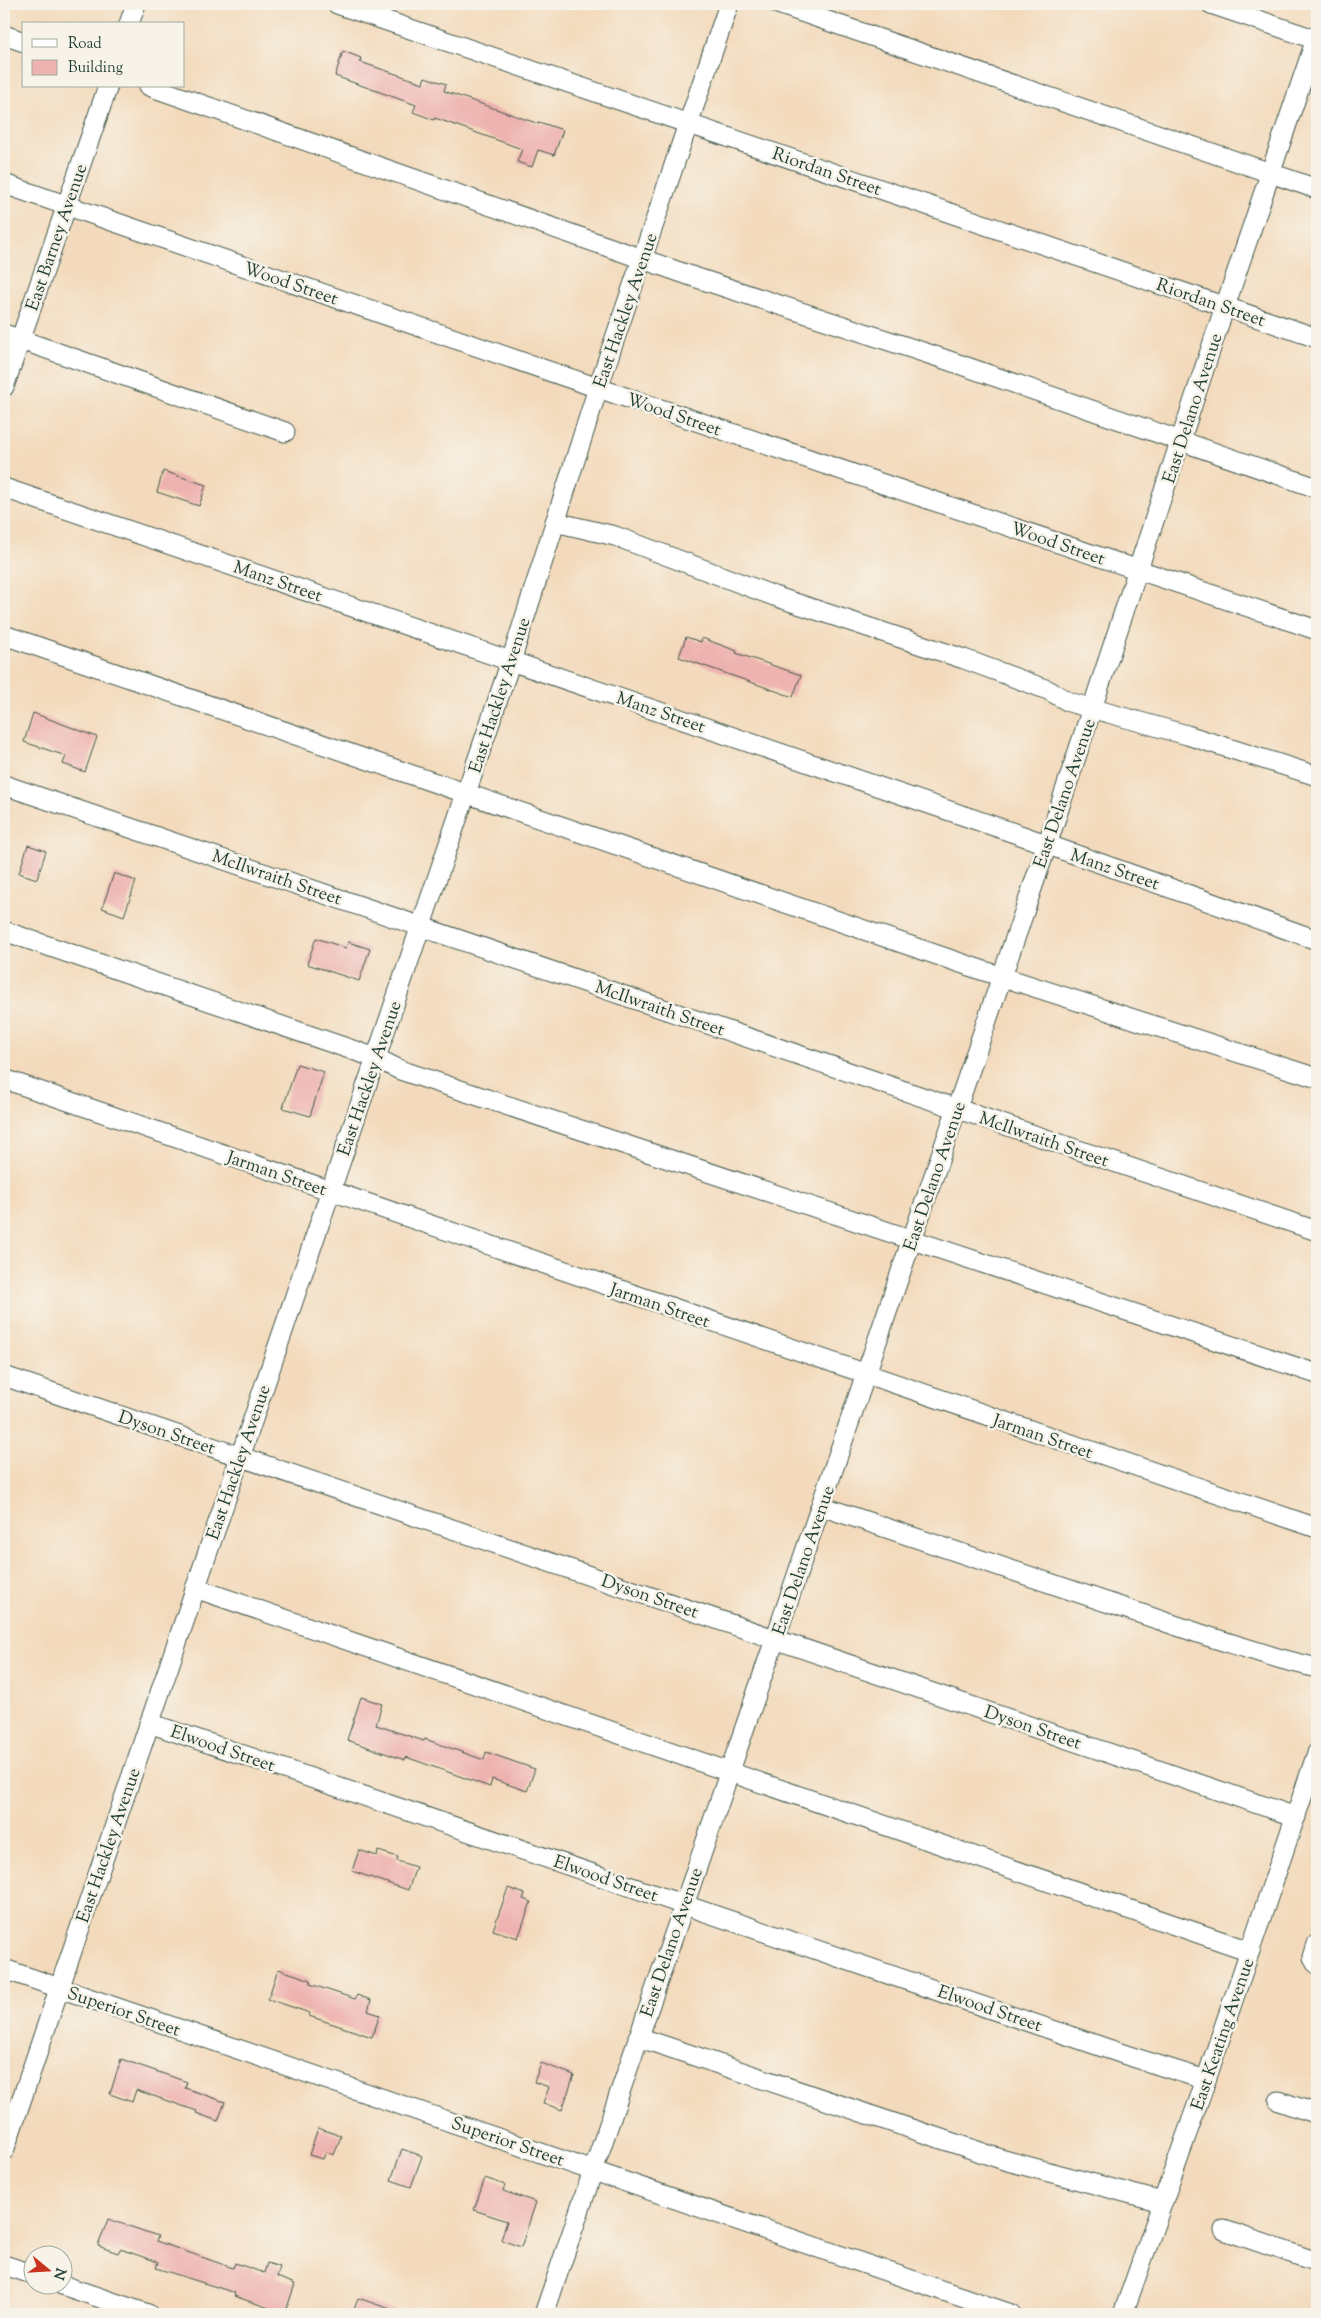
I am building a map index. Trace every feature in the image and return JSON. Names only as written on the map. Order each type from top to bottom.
[{"type":"street","points":[[130,22],[136,4]]},
{"type":"street","name":"Riordan Street","points":[[337,4],[1317,338]]},
{"type":"street","name":"East Hackley Avenue","points":[[4,2151],[511,661],[598,388],[730,4]]},
{"type":"street","points":[[778,4],[1317,189]]},
{"type":"street","points":[[1211,4],[1317,39]]},
{"type":"street","points":[[4,35],[22,41]]},
{"type":"street","name":"East Delano Avenue","points":[[544,2314],[867,1375],[1047,845],[1225,306],[1317,39]]},
{"type":"street","name":"East Barney Avenue","points":[[4,388],[12,336],[67,206],[107,88]]},
{"type":"street","points":[[155,88],[642,258],[1181,440],[1317,488]]},
{"type":"street","name":"Wood Street","points":[[4,184],[598,388],[1317,630]]},
{"type":"street","points":[[12,336],[285,432]]},
{"type":"street","name":"Manz Street","points":[[4,488],[1047,845],[1317,940]]},
{"type":"street","points":[[556,522],[615,536],[774,596],[964,659],[1048,690],[1069,702],[1187,735],[1317,776]]},
{"type":"street","points":[[4,635],[1002,977],[1317,1078]]},
{"type":"street","name":"McIlwraith Street","points":[[4,784],[1317,1231]]},
{"type":"street","points":[[4,931],[376,1058],[400,1070],[1317,1374]]},
{"type":"street","name":"Jarman Street","points":[[4,1079],[1317,1528]]},
{"type":"street","name":"Dyson Street","points":[[4,1376],[1296,1817]]},
{"type":"street","points":[[821,1506],[1210,1637],[1317,1668]]},
{"type":"street","points":[[195,1588],[1250,1952]]},
{"type":"street","name":"Elwood Street","points":[[149,1723],[1116,2052],[1206,2080]]},
{"type":"street","name":"East Keating Avenue","points":[[1123,2314],[1206,2080],[1317,1753]]},
{"type":"street","points":[[1317,1944],[1313,1957],[1317,1964]]},
{"type":"street","name":"Superior Street","points":[[4,1969],[1011,2314]]},
{"type":"street","points":[[638,2037],[1004,2160],[1162,2202]]},
{"type":"street","points":[[1279,2100],[1317,2114]]},
{"type":"street","points":[[1224,2230],[1317,2262]]},
{"type":"street","points":[[4,2264],[22,2270]]},
{"type":"street","points":[[72,2288],[148,2314]]},
{"type":"building","points":[[343,51],[361,58],[360,62],[423,83],[425,77],[446,84],[444,91],[539,124],[539,122],[563,130],[554,155],[538,150],[532,167],[517,162],[522,149],[413,112],[416,105],[335,76]]},
{"type":"building","points":[[163,471],[206,485],[199,506],[157,492]]},
{"type":"building","points":[[686,637],[701,642],[702,638],[737,651],[736,653],[801,675],[793,697],[679,657]]},
{"type":"building","points":[[33,713],[97,737],[85,772],[63,764],[66,756],[24,742]]},
{"type":"building","points":[[28,845],[46,851],[37,879],[19,873]]},
{"type":"building","points":[[114,873],[136,881],[124,916],[102,908]]},
{"type":"building","points":[[316,938],[346,948],[348,942],[370,949],[359,981],[307,964]]},
{"type":"building","points":[[297,1064],[324,1072],[310,1116],[283,1108]]},
{"type":"building","points":[[361,1697],[382,1704],[376,1725],[424,1741],[425,1739],[484,1760],[486,1752],[535,1769],[527,1791],[492,1779],[490,1787],[406,1757],[405,1760],[347,1740]]},
{"type":"building","points":[[359,1850],[377,1856],[378,1851],[398,1857],[397,1861],[416,1867],[408,1890],[352,1871]]},
{"type":"building","points":[[508,1888],[525,1894],[523,1899],[531,1902],[518,1938],[493,1930]]},
{"type":"building","points":[[278,1969],[311,1980],[310,1984],[355,1999],[357,1995],[371,2000],[368,2011],[380,2015],[372,2037],[309,2016],[310,2013],[268,1999]]},
{"type":"building","points":[[121,2059],[187,2082],[185,2088],[225,2102],[218,2121],[196,2113],[197,2111],[136,2090],[132,2102],[110,2094]]},
{"type":"building","points":[[541,2063],[574,2075],[562,2110],[543,2103],[549,2087],[534,2082]]},
{"type":"building","points":[[318,2128],[341,2136],[334,2155],[326,2152],[323,2159],[309,2155]]},
{"type":"building","points":[[402,2149],[422,2156],[411,2187],[391,2180]]},
{"type":"building","points":[[485,2178],[505,2185],[503,2191],[536,2202],[521,2247],[501,2240],[507,2221],[474,2210]]},
{"type":"building","points":[[108,2219],[158,2236],[156,2241],[233,2268],[235,2263],[264,2273],[267,2263],[280,2267],[277,2277],[295,2284],[286,2311],[278,2309],[278,2311],[234,2296],[235,2293],[156,2268],[158,2262],[120,2249],[118,2253],[98,2246]]},
{"type":"building","points":[[358,2298],[399,2312],[398,2314],[352,2314]]}]
